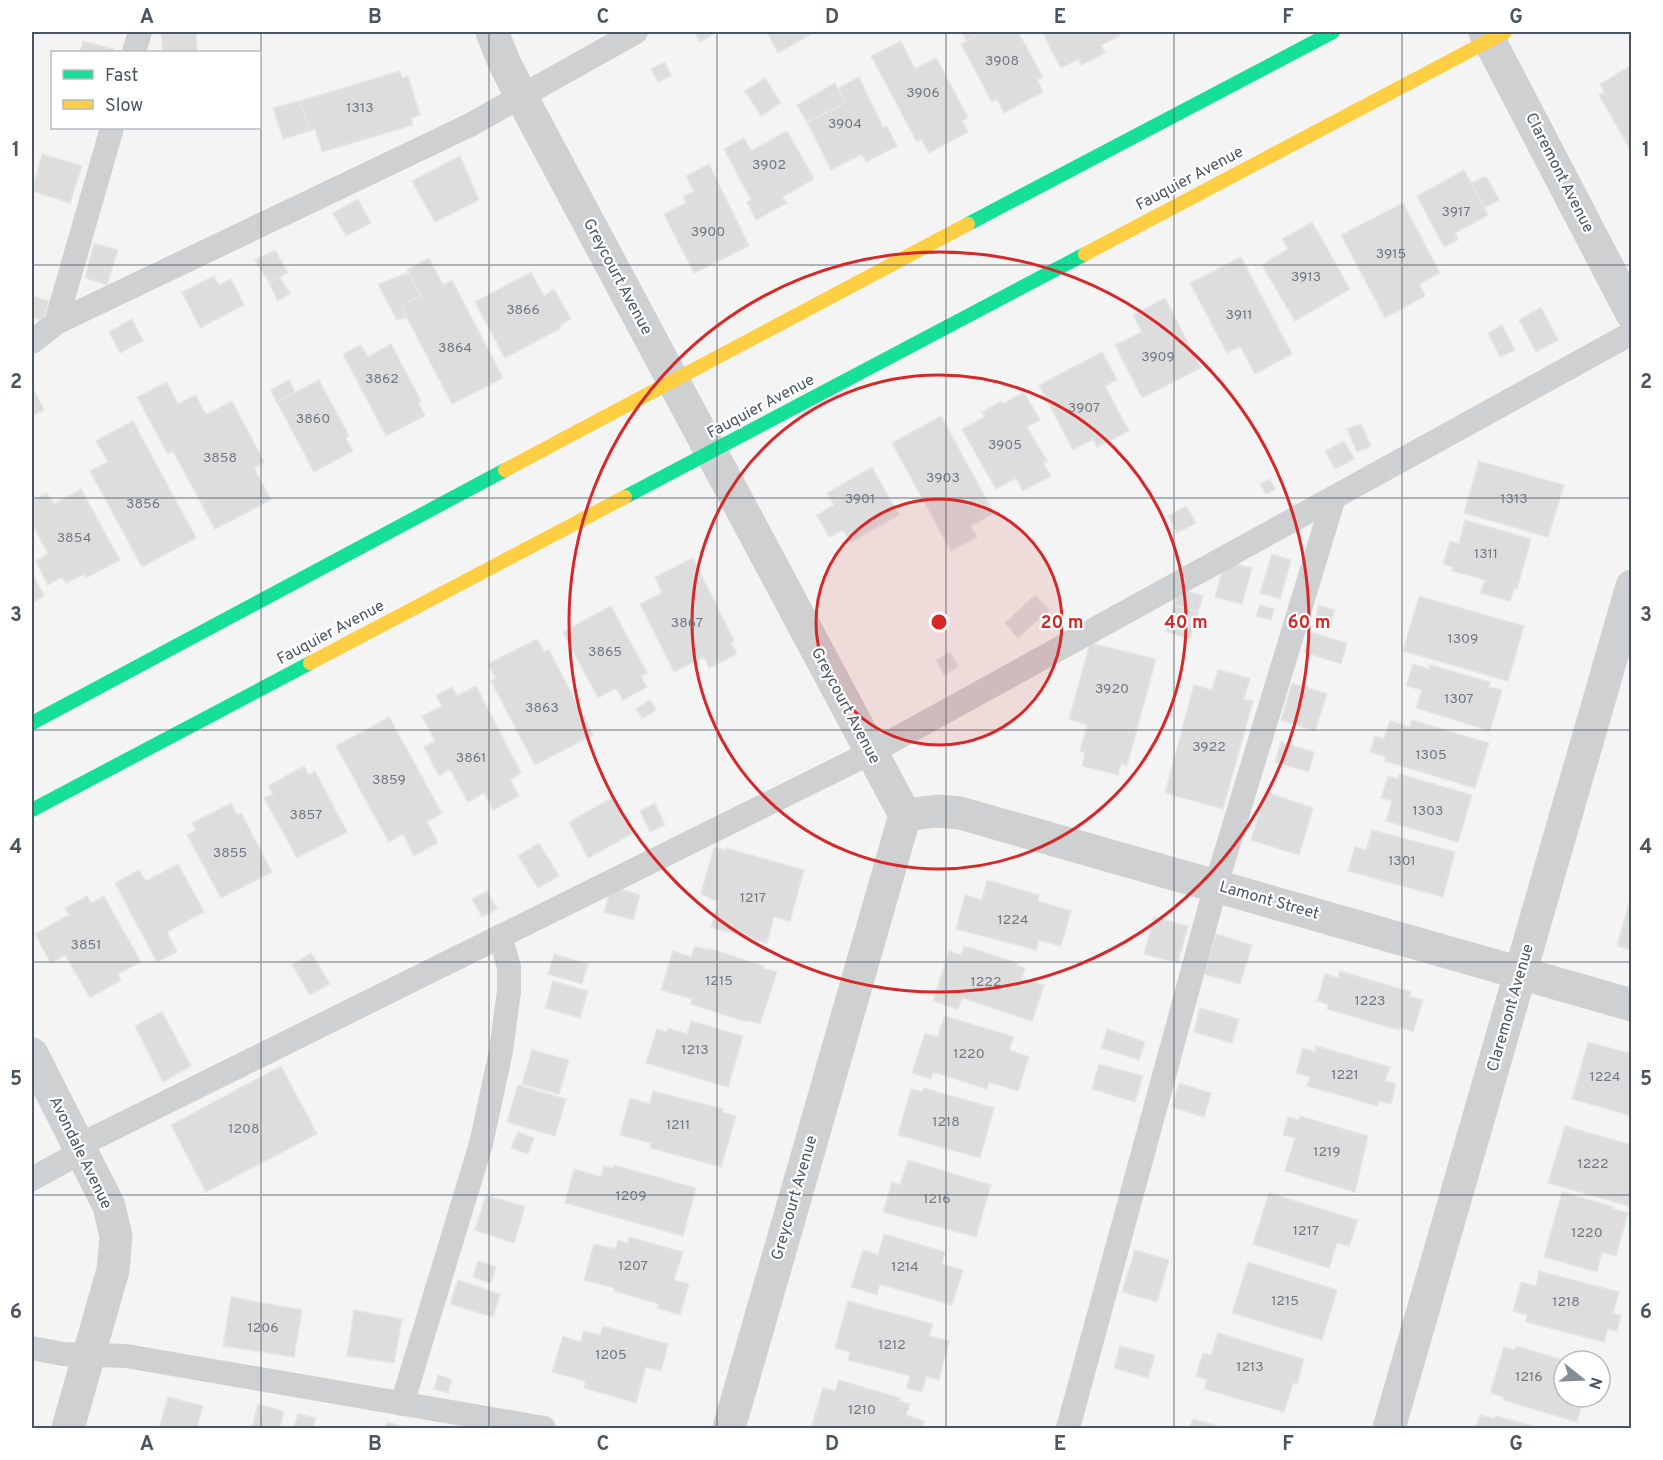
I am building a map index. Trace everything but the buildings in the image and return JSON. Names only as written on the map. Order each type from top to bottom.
[{"type":"street","name":"Greycourt Avenue","points":[[492,32],[521,96],[904,815],[729,1428]]},
{"type":"street","points":[[32,723],[672,381],[1333,32]]},
{"type":"street","name":"Claremont Avenue","points":[[1493,34],[1632,314]]},
{"type":"street","name":"Fauquier Avenue","points":[[32,810],[1493,34]]},
{"type":"street","name":"Claremont Avenue","points":[[1389,1428],[1632,586]]},
{"type":"street","name":"Lamont Street","points":[[904,815],[937,812],[960,813],[1632,1005]]},
{"type":"street","name":"Avondale Avenue","points":[[32,1054],[109,1206],[116,1236],[113,1270],[68,1428]]},
{"type":"lane","points":[[134,51],[140,32]]},
{"type":"lane","points":[[32,342],[56,323],[470,125],[636,32]]},
{"type":"lane","points":[[56,323],[112,129]]},
{"type":"lane","points":[[32,1179],[80,1149],[870,753],[1632,333]]},
{"type":"lane","points":[[1068,1428],[1216,885],[1334,497]]},
{"type":"lane","points":[[402,1404],[481,1144],[501,1051],[509,991],[509,967],[501,936]]},
{"type":"lane","points":[[32,1348],[63,1354],[126,1356],[544,1428]]},
{"type":"traffic: fast","points":[[968,224],[1333,32]]},
{"type":"traffic: fast","points":[[625,497],[1085,254]]},
{"type":"traffic: fast","points":[[32,723],[505,470]]},
{"type":"traffic: fast","points":[[32,810],[310,663]]},
{"type":"traffic: slow","points":[[1085,254],[1505,32]]},
{"type":"traffic: slow","points":[[505,470],[968,224]]},
{"type":"traffic: slow","points":[[310,663],[625,497]]}]
